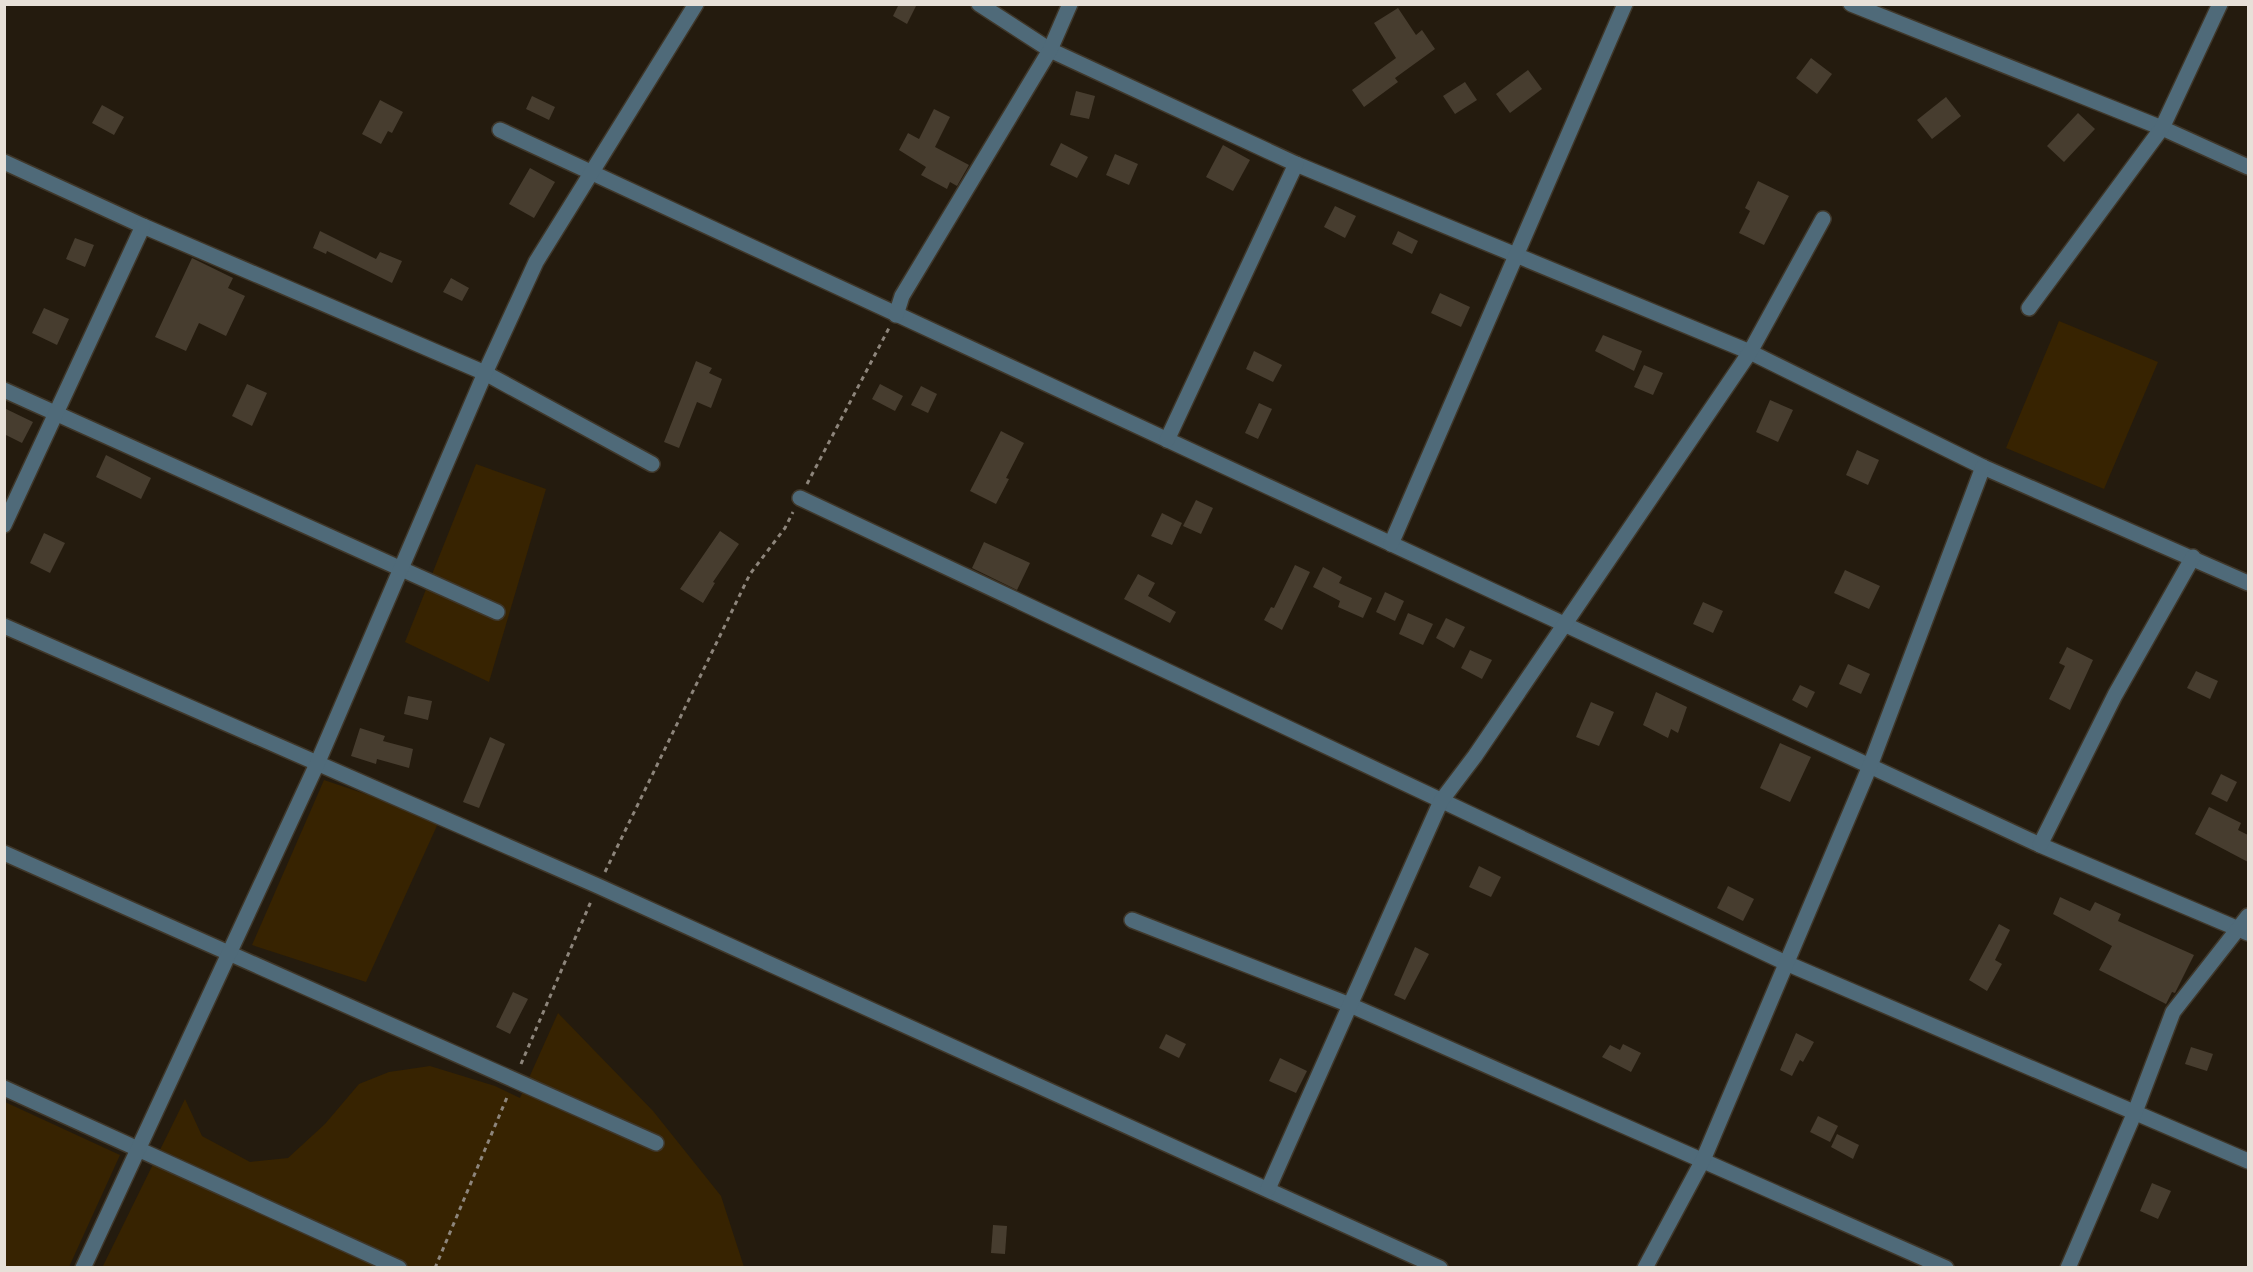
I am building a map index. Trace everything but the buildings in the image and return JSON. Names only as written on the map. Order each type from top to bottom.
[{"type":"street","points":[[83,1268],[317,764],[485,373],[536,262],[696,4]]},
{"type":"street","points":[[979,4],[1050,50],[1296,164],[1750,352],[1983,467],[2248,583]]},
{"type":"street","points":[[896,315],[902,296],[1050,50],[1070,4]]},
{"type":"street","points":[[1391,544],[1625,4]]},
{"type":"street","points":[[1851,4],[2162,128],[2248,167]]},
{"type":"street","points":[[2029,308],[2162,128],[2220,4]]},
{"type":"street","points":[[500,130],[2040,845],[2243,931]]},
{"type":"street","points":[[4,162],[143,226],[485,373],[652,464]]},
{"type":"street","points":[[1167,440],[1296,164]]},
{"type":"street","points":[[1268,1189],[1441,801],[1475,756],[1750,352],[1823,219]]},
{"type":"street","points":[[4,525],[54,413],[143,226]]},
{"type":"street","points":[[4,390],[497,612]]},
{"type":"street","points":[[1645,1268],[1703,1160],[1870,766],[1983,467]]},
{"type":"street","points":[[800,498],[1786,963],[2248,1161]]},
{"type":"street","points":[[2040,845],[2115,695],[2193,557]]},
{"type":"street","points":[[4,626],[598,886],[1440,1268]]},
{"type":"street","points":[[4,853],[656,1143]]},
{"type":"street","points":[[2068,1268],[2135,1112],[2173,1012],[2243,931],[2248,916]]},
{"type":"street","points":[[1132,920],[1350,1005],[1946,1268]]},
{"type":"street","points":[[4,1089],[399,1268]]},
{"type":"path","points":[[435,1268],[598,886],[750,574],[785,528],[896,315]]},
{"type":"shaded area","points":[[2059,321],[2158,362],[2104,489],[2006,448]]},
{"type":"shaded area","points":[[476,464],[546,489],[489,682],[405,642]]},
{"type":"shaded area","points":[[324,780],[440,819],[366,982],[252,945]]},
{"type":"shaded area","points":[[558,1013],[653,1111],[721,1196],[744,1267],[102,1268],[185,1099],[202,1136],[250,1162],[288,1158],[325,1124],[359,1084],[389,1072],[430,1066],[495,1086],[520,1098]]},
{"type":"shaded area","points":[[5,1102],[120,1155],[69,1267],[5,1267]]}]
